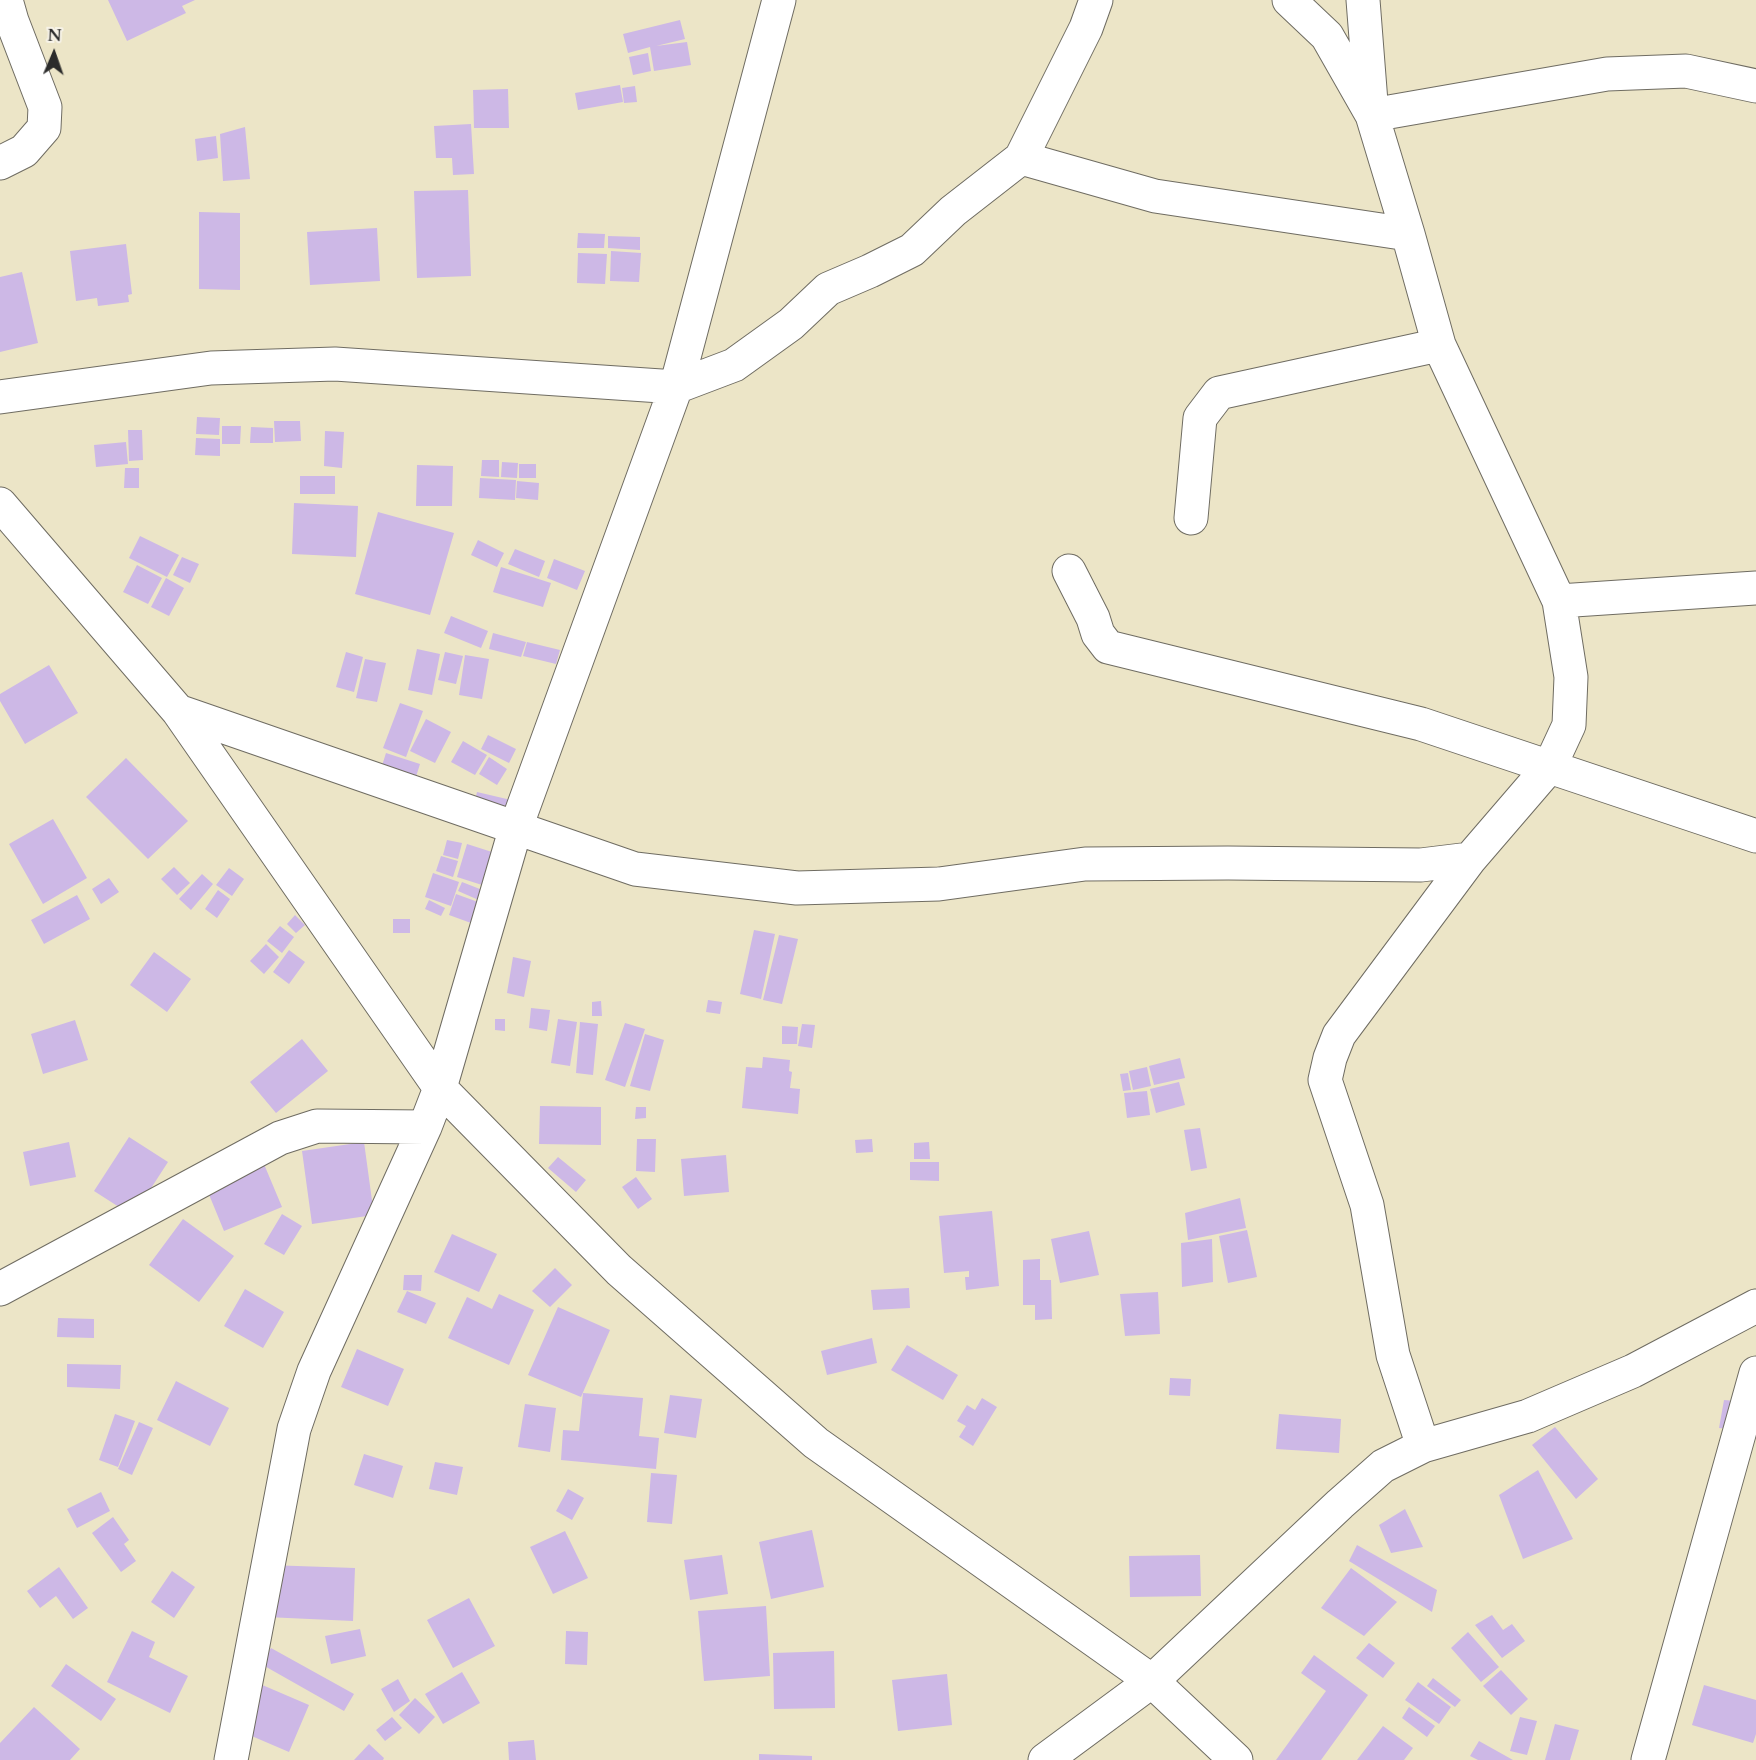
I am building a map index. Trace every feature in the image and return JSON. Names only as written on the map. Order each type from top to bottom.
[{"type":"street","points":[[0,163],[24,151],[44,128],[45,107],[6,0]]},
{"type":"street","points":[[231,1760],[294,1430],[314,1371],[425,1127],[440,1088],[516,828],[676,387],[779,0]]},
{"type":"street","points":[[0,397],[211,368],[335,364],[676,387],[734,366],[791,324],[828,290],[912,250],[953,211],[1021,158],[1086,28],[1096,0]]},
{"type":"street","points":[[1289,0],[1327,36],[1372,115]]},
{"type":"street","points":[[1363,0],[1372,115],[1438,345],[1559,601],[1571,677],[1569,725],[1550,766],[1470,859],[1339,1035],[1325,1080],[1367,1205],[1393,1355],[1423,1446]]},
{"type":"street","points":[[1372,115],[1607,74],[1686,71],[1756,86]]},
{"type":"street","points":[[1021,158],[1155,196],[1408,234]]},
{"type":"street","points":[[1191,518],[1200,418],[1219,393],[1438,345]]},
{"type":"street","points":[[0,504],[178,711],[440,1088],[619,1270],[816,1443],[1152,1681],[1236,1760]]},
{"type":"street","points":[[1069,571],[1093,618],[1098,634],[1108,647],[1421,724],[1756,836]]},
{"type":"street","points":[[1559,601],[1756,588]]},
{"type":"street","points":[[178,711],[635,869],[797,888],[939,885],[1085,864],[1421,865],[1470,859]]},
{"type":"street","points":[[0,1289],[280,1138],[317,1126],[425,1127]]},
{"type":"street","points":[[1045,1760],[1152,1681],[1383,1466],[1423,1446],[1528,1416],[1633,1371],[1756,1306]]},
{"type":"street","points":[[1648,1760],[1756,1373]]},
{"type":"building","points":[[108,0],[195,0],[182,6],[186,13],[127,41]]},
{"type":"building","points":[[680,20],[685,39],[656,46],[687,42],[691,65],[654,71],[650,47],[628,53],[623,34]]},
{"type":"building","points":[[648,53],[651,71],[633,75],[629,57]]},
{"type":"building","points":[[620,85],[623,102],[578,110],[575,93]]},
{"type":"building","points":[[635,86],[637,102],[624,103],[622,88]]},
{"type":"building","points":[[508,89],[509,128],[474,128],[473,90]]},
{"type":"building","points":[[471,124],[474,174],[453,175],[452,158],[436,158],[434,126]]},
{"type":"building","points":[[245,127],[250,179],[223,181],[220,134]]},
{"type":"building","points":[[216,136],[218,158],[197,161],[195,139]]},
{"type":"building","points":[[468,190],[471,276],[417,278],[414,191]]},
{"type":"building","points":[[199,212],[240,213],[240,290],[199,289]]},
{"type":"building","points":[[377,228],[380,281],[310,285],[307,232]]},
{"type":"building","points":[[578,233],[605,234],[604,248],[577,248]]},
{"type":"building","points":[[608,236],[640,237],[640,250],[608,248]]},
{"type":"building","points":[[126,244],[132,294],[128,295],[129,302],[98,306],[97,298],[76,301],[70,251]]},
{"type":"building","points":[[611,251],[641,253],[639,282],[610,281]]},
{"type":"building","points":[[578,253],[607,254],[605,284],[577,283]]},
{"type":"building","points":[[22,272],[38,343],[0,352],[0,277]]},
{"type":"building","points":[[197,417],[220,418],[219,435],[196,434]]},
{"type":"building","points":[[274,421],[300,421],[301,441],[275,442]]},
{"type":"building","points":[[222,426],[241,426],[240,444],[222,444]]},
{"type":"building","points":[[251,427],[273,428],[273,443],[250,443]]},
{"type":"building","points":[[128,430],[142,430],[143,460],[129,461]]},
{"type":"building","points":[[325,431],[344,432],[342,468],[324,466]]},
{"type":"building","points":[[196,438],[220,439],[220,456],[195,455]]},
{"type":"building","points":[[126,442],[128,464],[96,467],[94,445]]},
{"type":"building","points":[[482,460],[499,460],[499,477],[481,476]]},
{"type":"building","points":[[502,462],[518,463],[517,478],[501,477]]},
{"type":"building","points":[[519,464],[536,464],[536,478],[519,478]]},
{"type":"building","points":[[417,465],[453,466],[452,506],[416,506]]},
{"type":"building","points":[[125,468],[139,468],[139,488],[124,488]]},
{"type":"building","points":[[300,476],[335,476],[335,494],[300,494]]},
{"type":"building","points":[[480,478],[516,480],[515,500],[479,498]]},
{"type":"building","points":[[517,481],[539,483],[538,500],[516,498]]},
{"type":"building","points":[[294,503],[358,506],[356,557],[292,554]]},
{"type":"building","points":[[378,512],[454,533],[430,615],[355,594]]},
{"type":"building","points":[[140,536],[179,555],[167,577],[129,558]]},
{"type":"building","points":[[478,540],[504,553],[497,567],[471,555]]},
{"type":"building","points":[[515,549],[545,561],[539,577],[508,564]]},
{"type":"building","points":[[182,557],[199,564],[190,583],[173,575]]},
{"type":"building","points":[[554,559],[585,571],[577,590],[547,578]]},
{"type":"building","points":[[137,565],[162,578],[148,604],[123,592]]},
{"type":"building","points":[[501,567],[551,583],[543,607],[493,592]]},
{"type":"building","points":[[166,578],[184,588],[169,616],[151,607]]},
{"type":"building","points":[[451,616],[488,631],[481,648],[444,633]]},
{"type":"building","points":[[493,633],[526,642],[521,657],[489,649]]},
{"type":"building","points":[[527,642],[560,650],[556,664],[523,656]]},
{"type":"building","points":[[417,649],[440,654],[432,695],[408,690]]},
{"type":"building","points":[[346,652],[363,657],[354,692],[336,687]]},
{"type":"building","points":[[445,652],[463,656],[456,684],[438,680]]},
{"type":"building","points":[[465,655],[489,659],[482,699],[459,695]]},
{"type":"building","points":[[365,659],[386,663],[377,702],[356,698]]},
{"type":"building","points":[[49,665],[78,713],[25,744],[0,701],[0,694]]},
{"type":"building","points":[[400,703],[423,711],[406,757],[383,748]]},
{"type":"building","points":[[426,719],[451,732],[435,763],[410,751]]},
{"type":"building","points":[[488,735],[516,749],[509,763],[481,749]]},
{"type":"building","points":[[463,741],[487,755],[475,775],[451,762]]},
{"type":"building","points":[[386,753],[420,764],[414,783],[380,772]]},
{"type":"building","points":[[489,757],[507,769],[497,785],[479,774]]},
{"type":"building","points":[[126,758],[188,821],[148,859],[86,797]]},
{"type":"building","points":[[477,792],[511,800],[508,813],[474,805]]},
{"type":"building","points":[[53,819],[87,878],[43,904],[9,844]]},
{"type":"building","points":[[447,840],[462,843],[458,859],[443,855]]},
{"type":"building","points":[[467,844],[492,852],[482,885],[457,877]]},
{"type":"building","points":[[441,856],[458,861],[453,877],[436,871]]},
{"type":"building","points":[[174,867],[190,883],[177,895],[161,879]]},
{"type":"building","points":[[229,868],[244,879],[232,896],[216,885]]},
{"type":"building","points":[[433,873],[459,882],[451,906],[425,897]]},
{"type":"building","points":[[202,874],[213,884],[191,910],[179,899]]},
{"type":"building","points":[[109,878],[119,892],[101,904],[92,889]]},
{"type":"building","points":[[462,882],[485,891],[481,901],[458,891]]},
{"type":"building","points":[[218,890],[230,899],[217,918],[205,909]]},
{"type":"building","points":[[456,894],[478,902],[471,923],[449,915]]},
{"type":"building","points":[[77,895],[90,919],[44,944],[31,920]]},
{"type":"building","points":[[429,900],[445,908],[441,916],[425,909]]},
{"type":"building","points":[[295,915],[305,925],[296,933],[287,924]]},
{"type":"building","points":[[393,919],[410,919],[410,933],[393,933]]},
{"type":"building","points":[[280,926],[294,937],[282,953],[267,941]]},
{"type":"building","points":[[754,930],[775,934],[761,999],[740,994]]},
{"type":"building","points":[[779,935],[798,939],[782,1004],[763,1000]]},
{"type":"building","points":[[266,944],[279,957],[264,974],[250,961]]},
{"type":"building","points":[[289,950],[305,962],[289,984],[273,972]]},
{"type":"building","points":[[154,952],[191,979],[167,1012],[130,985]]},
{"type":"building","points":[[513,957],[531,961],[524,997],[507,993]]},
{"type":"building","points":[[708,1000],[722,1002],[720,1014],[706,1012]]},
{"type":"building","points":[[601,1001],[602,1016],[592,1016],[592,1002]]},
{"type":"building","points":[[531,1008],[550,1010],[547,1031],[529,1028]]},
{"type":"building","points":[[495,1019],[505,1019],[505,1031],[495,1030]]},
{"type":"building","points":[[558,1019],[577,1022],[570,1066],[551,1063]]},
{"type":"building","points":[[75,1020],[88,1060],[43,1074],[31,1034]]},
{"type":"building","points":[[580,1022],[598,1024],[593,1075],[576,1073]]},
{"type":"building","points":[[625,1023],[645,1029],[625,1087],[605,1080]]},
{"type":"building","points":[[802,1024],[815,1025],[812,1048],[798,1046]]},
{"type":"building","points":[[782,1026],[798,1027],[797,1044],[782,1044]]},
{"type":"building","points":[[645,1034],[664,1040],[650,1091],[630,1086]]},
{"type":"building","points":[[302,1039],[328,1071],[276,1113],[250,1082]]},
{"type":"building","points":[[763,1057],[790,1060],[789,1071],[792,1072],[790,1088],[800,1089],[798,1114],[742,1108],[746,1067],[762,1068]]},
{"type":"building","points":[[1180,1058],[1185,1078],[1154,1085],[1149,1066]]},
{"type":"building","points":[[1147,1067],[1151,1086],[1133,1090],[1129,1071]]},
{"type":"building","points":[[1128,1073],[1131,1090],[1123,1091],[1120,1074]]},
{"type":"building","points":[[1179,1082],[1185,1105],[1156,1113],[1150,1089]]},
{"type":"building","points":[[1147,1091],[1150,1115],[1127,1118],[1124,1093]]},
{"type":"building","points":[[540,1106],[601,1107],[601,1145],[539,1144]]},
{"type":"building","points":[[636,1107],[646,1107],[646,1118],[635,1119]]},
{"type":"building","points":[[1200,1128],[1207,1168],[1191,1171],[1184,1130]]},
{"type":"building","points":[[129,1137],[168,1162],[133,1216],[94,1191]]},
{"type":"building","points":[[637,1139],[656,1139],[655,1172],[636,1171]]},
{"type":"building","points":[[872,1139],[873,1152],[856,1153],[855,1140]]},
{"type":"building","points":[[69,1142],[76,1177],[30,1186],[23,1152]]},
{"type":"building","points":[[364,1142],[374,1215],[312,1224],[302,1151]]},
{"type":"building","points":[[929,1142],[930,1159],[914,1159],[914,1143]]},
{"type":"building","points":[[726,1155],[729,1192],[684,1196],[681,1159]]},
{"type":"building","points":[[261,1157],[282,1207],[224,1231],[203,1180]]},
{"type":"building","points":[[558,1157],[586,1180],[576,1192],[548,1168]]},
{"type":"building","points":[[910,1162],[939,1162],[939,1181],[910,1180]]},
{"type":"building","points":[[636,1177],[652,1199],[638,1209],[622,1187]]},
{"type":"building","points":[[1240,1198],[1246,1228],[1188,1240],[1185,1213]]},
{"type":"building","points":[[992,1211],[999,1286],[966,1290],[965,1277],[969,1277],[969,1271],[944,1273],[939,1216]]},
{"type":"building","points":[[282,1214],[302,1226],[284,1255],[264,1244]]},
{"type":"building","points":[[183,1219],[234,1256],[199,1302],[149,1265]]},
{"type":"building","points":[[1247,1230],[1257,1277],[1228,1283],[1219,1236]]},
{"type":"building","points":[[1089,1231],[1099,1275],[1060,1283],[1051,1239]]},
{"type":"building","points":[[452,1234],[497,1254],[479,1292],[434,1272]]},
{"type":"building","points":[[1212,1239],[1213,1282],[1182,1287],[1181,1243]]},
{"type":"building","points":[[1040,1259],[1040,1280],[1051,1280],[1052,1319],[1035,1320],[1035,1305],[1023,1305],[1023,1260]]},
{"type":"building","points":[[555,1268],[572,1285],[550,1307],[532,1291]]},
{"type":"building","points":[[404,1275],[422,1275],[421,1291],[403,1290]]},
{"type":"building","points":[[909,1288],[910,1308],[873,1310],[871,1290]]},
{"type":"building","points":[[245,1289],[284,1312],[263,1348],[224,1326]]},
{"type":"building","points":[[407,1291],[436,1303],[426,1324],[397,1312]]},
{"type":"building","points":[[1158,1292],[1160,1334],[1125,1336],[1120,1294]]},
{"type":"building","points":[[499,1294],[534,1310],[509,1365],[448,1338],[467,1297],[492,1309]]},
{"type":"building","points":[[558,1307],[610,1330],[581,1397],[528,1375]]},
{"type":"building","points":[[58,1318],[94,1319],[94,1338],[57,1337]]},
{"type":"building","points":[[872,1338],[877,1363],[827,1375],[821,1351]]},
{"type":"building","points":[[907,1345],[958,1375],[943,1400],[891,1370]]},
{"type":"building","points":[[357,1349],[404,1369],[388,1406],[341,1387]]},
{"type":"building","points":[[67,1364],[121,1365],[120,1389],[67,1387]]},
{"type":"building","points":[[1170,1378],[1191,1379],[1190,1396],[1169,1395]]},
{"type":"building","points":[[176,1381],[229,1408],[210,1446],[157,1420]]},
{"type":"building","points":[[583,1393],[643,1398],[639,1436],[659,1438],[656,1469],[561,1460],[563,1430],[579,1431]]},
{"type":"building","points":[[670,1395],[702,1399],[696,1438],[664,1433]]},
{"type":"building","points":[[982,1398],[997,1407],[973,1446],[959,1437],[966,1426],[957,1421],[967,1405],[975,1410]]},
{"type":"building","points":[[1724,1400],[1747,1402],[1739,1430],[1719,1428]]},
{"type":"building","points":[[525,1404],[556,1408],[550,1452],[518,1447]]},
{"type":"building","points":[[115,1414],[135,1421],[118,1467],[99,1460]]},
{"type":"building","points":[[1279,1414],[1341,1419],[1339,1453],[1276,1449]]},
{"type":"building","points":[[139,1422],[153,1428],[132,1475],[118,1469]]},
{"type":"building","points":[[1555,1427],[1598,1479],[1576,1499],[1532,1445]]},
{"type":"building","points":[[364,1454],[403,1466],[393,1498],[354,1485]]},
{"type":"building","points":[[435,1462],[463,1467],[457,1495],[429,1489]]},
{"type":"building","points":[[1538,1470],[1573,1539],[1523,1559],[1499,1495]]},
{"type":"building","points":[[651,1473],[677,1475],[672,1524],[647,1522]]},
{"type":"building","points":[[568,1489],[584,1498],[572,1520],[556,1511]]},
{"type":"building","points":[[101,1492],[110,1511],[77,1528],[67,1509]]},
{"type":"building","points":[[1405,1509],[1423,1547],[1391,1553],[1379,1525]]},
{"type":"building","points":[[113,1517],[129,1540],[124,1544],[136,1561],[121,1572],[92,1533]]},
{"type":"building","points":[[812,1530],[824,1587],[771,1599],[759,1542]]},
{"type":"building","points":[[565,1531],[588,1578],[553,1594],[530,1547]]},
{"type":"building","points":[[1357,1545],[1437,1590],[1432,1612],[1349,1561]]},
{"type":"building","points":[[722,1555],[728,1594],[690,1600],[684,1560]]},
{"type":"building","points":[[1200,1555],[1201,1596],[1130,1597],[1129,1556]]},
{"type":"building","points":[[268,1565],[355,1568],[353,1621],[266,1617]]},
{"type":"building","points":[[59,1567],[88,1608],[73,1619],[56,1596],[40,1608],[27,1591]]},
{"type":"building","points":[[1351,1568],[1397,1602],[1364,1636],[1321,1608]]},
{"type":"building","points":[[172,1571],[195,1587],[174,1618],[151,1602]]},
{"type":"building","points":[[469,1598],[495,1646],[453,1668],[427,1620]]},
{"type":"building","points":[[766,1606],[770,1676],[704,1681],[698,1611]]},
{"type":"building","points":[[1492,1615],[1503,1630],[1512,1624],[1525,1641],[1502,1658],[1475,1625]]},
{"type":"building","points":[[360,1629],[366,1656],[331,1664],[325,1636]]},
{"type":"building","points":[[132,1631],[155,1642],[149,1657],[188,1676],[170,1713],[107,1682]]},
{"type":"building","points":[[566,1631],[588,1632],[587,1665],[565,1664]]},
{"type":"building","points":[[1468,1632],[1499,1667],[1481,1682],[1451,1648]]},
{"type":"building","points":[[1369,1643],[1395,1663],[1383,1678],[1356,1658]]},
{"type":"building","points":[[271,1648],[354,1694],[344,1711],[261,1664]]},
{"type":"building","points":[[834,1651],[835,1708],[774,1709],[773,1653]]},
{"type":"building","points":[[1314,1655],[1368,1695],[1321,1760],[1276,1760],[1326,1691],[1301,1673]]},
{"type":"building","points":[[66,1664],[116,1699],[101,1721],[51,1686]]},
{"type":"building","points":[[1501,1670],[1528,1699],[1511,1715],[1483,1686]]},
{"type":"building","points":[[462,1672],[480,1703],[443,1724],[425,1694]]},
{"type":"building","points":[[947,1674],[952,1725],[898,1731],[892,1680]]},
{"type":"building","points":[[1433,1678],[1461,1700],[1455,1707],[1427,1686]]},
{"type":"building","points":[[398,1679],[410,1701],[394,1712],[381,1689]]},
{"type":"building","points":[[1418,1682],[1451,1707],[1439,1724],[1405,1700]]},
{"type":"building","points":[[260,1684],[309,1705],[289,1752],[240,1731]]},
{"type":"building","points":[[1704,1685],[1756,1700],[1756,1734],[1753,1743],[1692,1725]]},
{"type":"building","points":[[415,1698],[435,1717],[419,1734],[399,1715]]},
{"type":"building","points":[[34,1707],[80,1749],[70,1760],[0,1760],[0,1743]]},
{"type":"building","points":[[1409,1707],[1435,1726],[1427,1737],[1402,1718]]},
{"type":"building","points":[[392,1717],[402,1728],[385,1741],[376,1730]]},
{"type":"building","points":[[1520,1717],[1537,1721],[1527,1755],[1510,1751]]},
{"type":"building","points":[[1555,1724],[1579,1730],[1570,1760],[1545,1760]]},
{"type":"building","points":[[1383,1726],[1413,1748],[1404,1760],[1357,1760]]},
{"type":"building","points":[[534,1740],[536,1760],[509,1760],[508,1742]]},
{"type":"building","points":[[1479,1741],[1513,1760],[1478,1760],[1470,1756]]},
{"type":"building","points":[[369,1744],[384,1758],[383,1760],[354,1760]]},
{"type":"building","points":[[759,1754],[812,1756],[812,1760],[759,1760]]}]
